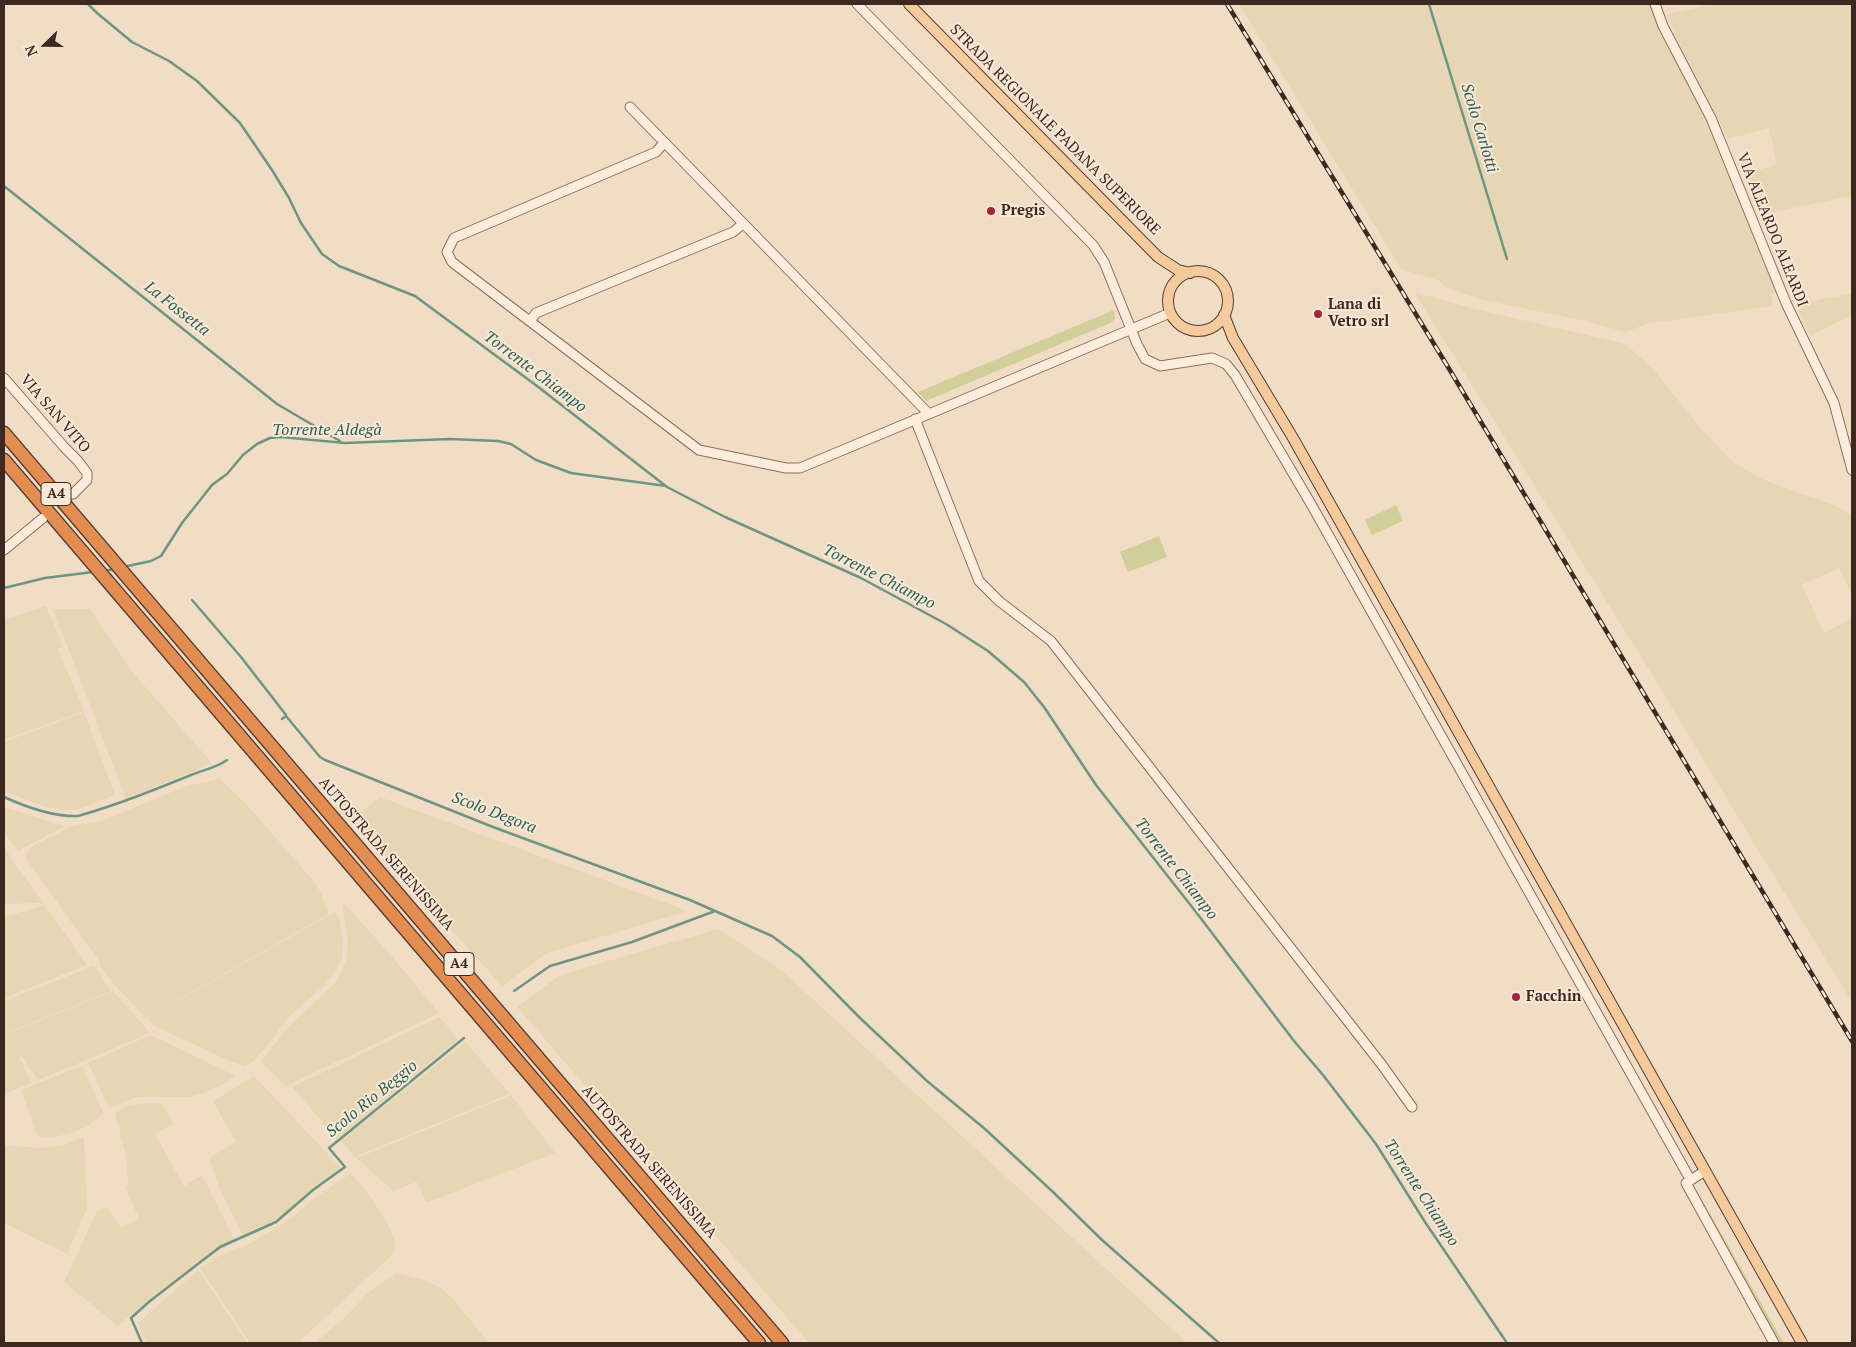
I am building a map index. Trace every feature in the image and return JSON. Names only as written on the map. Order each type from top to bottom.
[{"type":"highway","name":"AUTOSTRADA SERENISSIMA","points":[[4,433],[782,1343]]},
{"type":"highway","name":"A4","points":[[4,460],[759,1343]]},
{"type":"main road","name":"STRADA REGIONALE PADANA SUPERIORE","points":[[909,4],[1158,257],[1178,270],[1190,273]]},
{"type":"main road","name":"STRADA REGIONALE PADANA SUPERIORE","points":[[1158,257],[1170,277],[1170,292]]},
{"type":"main road","points":[[1190,273],[1210,274],[1218,279],[1224,287],[1227,296],[1227,306],[1224,316],[1210,329],[1192,331],[1183,327],[1170,313],[1168,306],[1170,292],[1178,280],[1190,273]]},
{"type":"main road","points":[[1224,316],[1233,338],[1285,424],[1802,1343]]},
{"type":"main road","points":[[1210,329],[1228,337],[1246,359]]},
{"type":"street","points":[[857,4],[1093,245],[1104,262],[1145,359],[1160,366],[1212,358],[1226,364],[1235,375],[1311,504],[1690,1180]]},
{"type":"street","name":"VIA ALEARDO ALEARDI","points":[[1654,4],[1663,26],[1710,118],[1786,303],[1834,403],[1852,470]]},
{"type":"street","points":[[630,107],[928,413]]},
{"type":"street","points":[[664,144],[656,152],[454,238],[447,252],[452,262],[699,450],[786,468],[800,468],[1170,313]]},
{"type":"street","points":[[530,322],[536,313],[733,232],[743,224]]},
{"type":"street","name":"VIA SAN VITO","points":[[4,378],[78,461],[86,473],[87,480],[73,494]]},
{"type":"street","points":[[915,419],[979,581],[999,601],[1051,641],[1363,1041],[1412,1107]]},
{"type":"street","points":[[4,550],[43,518]]},
{"type":"street","points":[[1705,1171],[1686,1183],[1774,1343]]},
{"type":"shaded area","points":[[1239,4],[1651,4],[1706,118],[1779,292],[1771,294],[1773,306],[1646,324],[1626,332],[1576,319],[1478,299],[1445,287],[1440,281],[1401,269]]},
{"type":"shaded area","points":[[1714,4],[1852,4],[1852,196],[1760,215],[1743,175],[1777,164],[1769,128],[1728,139],[1677,39],[1667,14]]},
{"type":"shaded area","points":[[1414,292],[1471,308],[1622,343],[1654,370],[1700,428],[1733,462],[1759,478],[1836,506],[1852,515],[1852,595],[1839,568],[1802,585],[1824,633],[1852,618],[1852,1002],[1653,676]]},
{"type":"shaded area","points":[[1852,294],[1852,315],[1810,336],[1797,307],[1821,299]]},
{"type":"shaded area","points":[[1114,310],[1115,319],[1110,323],[926,401],[918,392]]},
{"type":"shaded area","points":[[1396,505],[1403,521],[1372,535],[1365,520]]},
{"type":"shaded area","points":[[1159,536],[1167,557],[1128,572],[1120,552]]},
{"type":"shaded area","points":[[46,606],[63,647],[58,649],[84,711],[4,740],[4,620]]},
{"type":"shaded area","points":[[53,609],[90,609],[134,674],[212,763],[126,799]]},
{"type":"shaded area","points":[[84,712],[115,795],[76,810],[65,810],[45,807],[4,791],[4,742]]},
{"type":"shaded area","points":[[220,779],[247,805],[311,878],[320,891],[329,914],[146,1018],[101,968],[100,962],[26,859],[26,854],[31,847],[74,825],[101,821],[189,785]]},
{"type":"shaded area","points":[[380,797],[688,911],[547,953],[502,986],[352,819]]},
{"type":"shaded area","points":[[4,807],[65,826],[18,851],[4,832]]},
{"type":"shaded area","points":[[4,847],[16,865],[43,903],[4,904]]},
{"type":"shaded area","points":[[344,903],[439,1013],[286,1086],[261,1062],[287,1028],[335,983],[346,963],[348,942],[342,908]]},
{"type":"shaded area","points":[[45,905],[87,965],[4,998],[4,917]]},
{"type":"shaded area","points":[[335,912],[339,918],[343,941],[342,958],[335,972],[324,986],[290,1016],[255,1060],[245,1066],[232,1062],[154,1026],[147,1018]]},
{"type":"shaded area","points":[[718,929],[780,969],[1187,1343],[809,1343],[517,1007],[560,975]]},
{"type":"shaded area","points":[[94,966],[111,991],[4,1034],[4,1001]]},
{"type":"shaded area","points":[[113,991],[150,1033],[38,1080],[22,1056],[19,1057],[32,1083],[4,1094],[4,1035]]},
{"type":"shaded area","points":[[440,1017],[458,1039],[337,1139],[292,1087]]},
{"type":"shaded area","points":[[151,1035],[236,1076],[224,1084],[201,1094],[188,1097],[137,1097],[109,1108],[88,1063]]},
{"type":"shaded area","points":[[466,1042],[510,1094],[354,1157],[341,1140]]},
{"type":"shaded area","points":[[82,1066],[104,1114],[86,1127],[71,1133],[50,1138],[38,1137],[21,1090]]},
{"type":"shaded area","points":[[254,1076],[341,1168],[277,1222],[244,1238],[220,1190],[209,1158],[236,1142],[213,1101]]},
{"type":"shaded area","points":[[511,1095],[555,1153],[426,1203],[417,1182],[393,1191],[357,1158]]},
{"type":"shaded area","points":[[161,1103],[174,1124],[155,1134],[184,1186],[202,1175],[235,1241],[200,1263],[168,1288],[164,1287],[118,1326],[64,1282],[97,1211],[107,1207],[121,1228],[139,1218],[125,1188],[128,1183],[126,1156],[115,1113],[130,1105]]},
{"type":"shaded area","points":[[84,1137],[87,1209],[67,1254],[4,1223],[4,1145],[40,1148],[64,1145]]},
{"type":"shaded area","points":[[351,1173],[371,1197],[390,1228],[395,1243],[394,1253],[298,1343],[250,1343],[200,1268],[215,1258],[253,1242],[287,1221]]},
{"type":"shaded area","points":[[1690,1179],[1784,1343],[1774,1343],[1686,1183]]},
{"type":"shaded area","points":[[198,1270],[248,1343],[147,1343],[137,1324]]},
{"type":"shaded area","points":[[396,1273],[424,1280],[441,1288],[452,1298],[489,1343],[315,1343],[344,1318],[368,1293]]},
{"type":"waterway","name":"Torrente Chiampo","points":[[88,4],[132,42],[169,61],[197,81],[240,123],[272,170],[301,223],[322,254],[339,266],[415,296],[537,386],[667,487],[725,517],[861,578],[946,624],[988,651],[1024,682],[1044,707],[1096,785],[1376,1144],[1425,1222],[1507,1343]]},
{"type":"waterway","name":"Scolo Carlotti","points":[[1429,4],[1507,259]]},
{"type":"waterway","name":"La Fossetta","points":[[4,186],[277,404],[340,441]]},
{"type":"waterway","name":"Torrente Aldegà","points":[[123,567],[151,561],[161,556],[182,523],[212,485],[227,474],[243,455],[257,444],[270,438],[281,437],[345,443],[450,439],[498,441],[511,444],[536,460],[571,473],[666,486]]},
{"type":"waterway","name":"Torrente Aldegà","points":[[104,571],[115,569]]},
{"type":"waterway","name":"Torrente Aldegà","points":[[4,588],[45,578],[93,572]]},
{"type":"waterway","points":[[192,600],[241,657],[286,715]]},
{"type":"waterway","points":[[282,719],[286,716],[320,757],[325,760],[493,827],[690,900],[772,936],[800,957],[859,1017],[927,1081],[985,1129],[1102,1240],[1219,1343]]},
{"type":"waterway","name":"Scolo Degora","points":[[4,797],[40,811],[78,816],[135,797],[214,767],[227,760]]},
{"type":"waterway","name":"Scolo Rio Beggio","points":[[514,991],[550,966],[632,942],[715,911]]},
{"type":"waterway","name":"Scolo Rio Beggio","points":[[142,1343],[131,1318],[220,1247],[276,1222],[313,1190],[345,1167],[329,1148],[464,1038]]},
{"type":"tunnel","points":[[46,515],[73,494]]},
{"type":"railway","points":[[1227,4],[1448,367],[1852,1041]]},
{"type":"place","name":"Pregis","points":[[991,211]]},
{"type":"place","name":"Lana di Vetro srl","points":[[1318,314]]},
{"type":"place","name":"Facchin","points":[[1516,997]]}]
